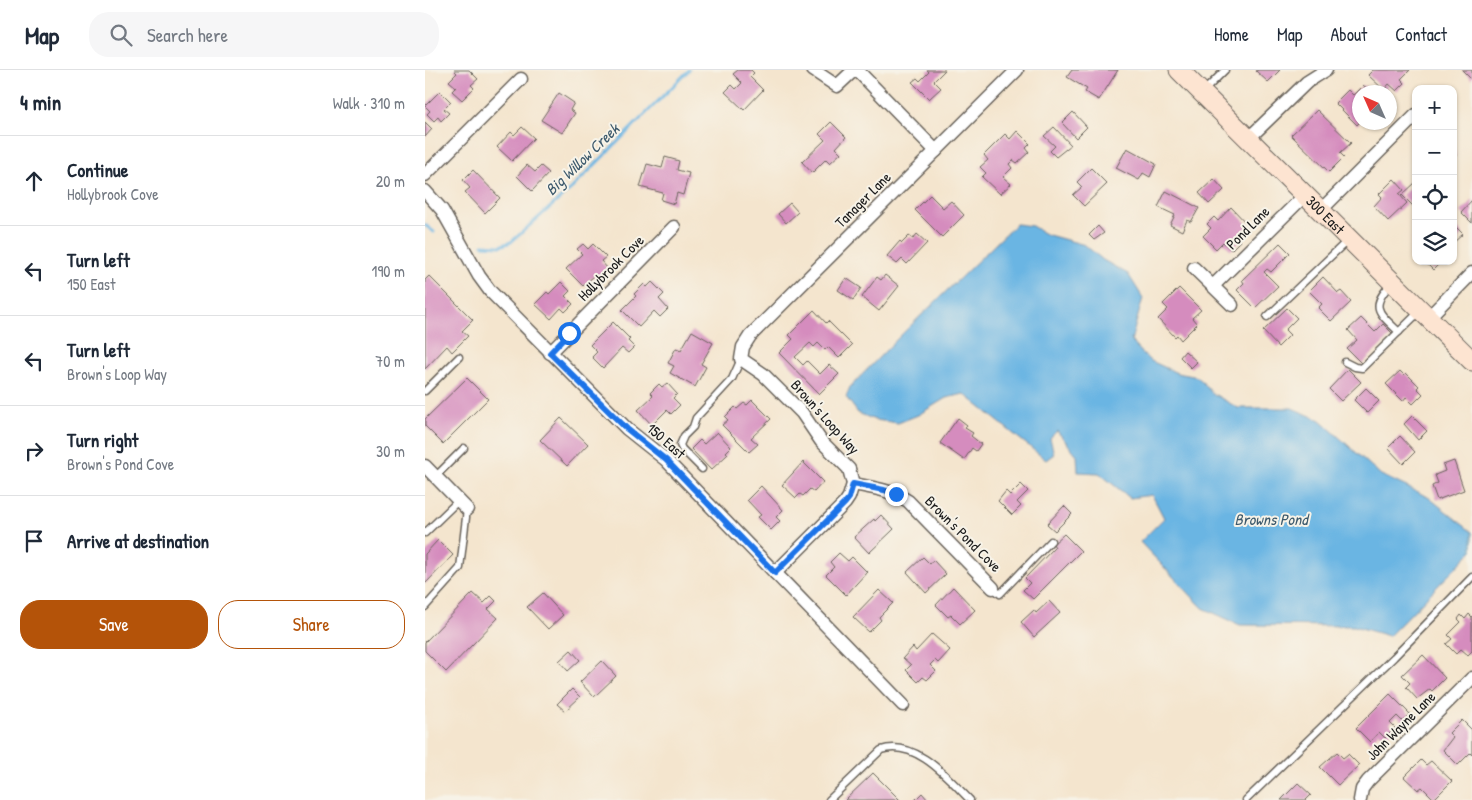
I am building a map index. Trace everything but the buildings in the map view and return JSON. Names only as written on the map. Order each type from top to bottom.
[{"type":"main road","name":"300 East","points":[[1179,70],[1306,194],[1472,361]]},
{"type":"street","points":[[813,70],[837,86],[856,70],[936,150]]},
{"type":"street","name":"Tanager Lane","points":[[741,359],[743,347],[750,336],[1017,70]]},
{"type":"street","points":[[1249,138],[1307,82],[1326,70]]},
{"type":"street","points":[[425,175],[521,78]]},
{"type":"street","points":[[1321,210],[1412,119]]},
{"type":"street","name":"150 East","points":[[425,191],[442,210],[490,292],[627,429],[666,460],[903,705]]},
{"type":"street","name":"Pond Lane","points":[[1213,286],[1306,194]]},
{"type":"street","name":"Hollybrook Cove","points":[[550,353],[674,227]]},
{"type":"street","points":[[1195,268],[1232,305]]},
{"type":"street","points":[[1424,314],[1472,273]]},
{"type":"street","name":"Brown's Loop Way","points":[[741,359],[763,374],[802,413],[821,441],[849,469],[853,484]]},
{"type":"street","points":[[425,466],[463,504]]},
{"type":"street","points":[[775,573],[845,503],[849,498],[853,484]]},
{"type":"street","name":"Brown's Pond Cove","points":[[853,484],[884,490],[908,501],[993,588]]},
{"type":"street","name":"John Wayne Lane","points":[[1360,800],[1362,789],[1368,781],[1472,678]]},
{"type":"lane","points":[[1202,92],[1225,70]]},
{"type":"lane","points":[[1267,316],[1349,238]]},
{"type":"lane","points":[[1393,282],[1381,295],[1378,302],[1379,310],[1384,318],[1399,332]]},
{"type":"lane","points":[[1345,362],[1362,368],[1399,332],[1424,314]]},
{"type":"lane","points":[[425,391],[459,357]]},
{"type":"lane","points":[[702,470],[682,449],[680,445],[681,440],[693,428],[696,418],[732,379],[741,359]]},
{"type":"lane","points":[[435,477],[464,448]]},
{"type":"lane","points":[[425,533],[463,504]]},
{"type":"lane","points":[[425,607],[460,568],[463,504]]},
{"type":"lane","points":[[993,588],[1000,594],[1051,541]]},
{"type":"lane","points":[[1246,800],[1394,657],[1472,577]]},
{"type":"lane","points":[[829,800],[881,750],[890,747],[914,754],[934,764],[970,800]]},
{"type":"water","name":"Browns Pond","points":[[1016,224],[1032,226],[1045,234],[1085,245],[1103,260],[1128,274],[1143,298],[1131,341],[1149,360],[1177,373],[1198,377],[1212,393],[1238,408],[1292,408],[1320,420],[1381,475],[1428,497],[1472,532],[1472,551],[1389,636],[1354,626],[1240,625],[1203,608],[1140,542],[1164,518],[1152,495],[1130,498],[1099,473],[1078,472],[1077,455],[1057,431],[1050,438],[1054,454],[1046,460],[964,394],[946,398],[918,415],[898,423],[875,420],[858,413],[846,397],[850,387]]},
{"type":"waterway","name":"Big Willow Creek","points":[[483,245],[500,246],[511,242],[572,188],[689,70]]},
{"type":"waterway","name":"Big Willow Creek","points":[[425,225],[434,232]]},
{"type":"route","points":[[569,333],[550,353],[627,429],[666,460],[775,573],[845,503],[852,491],[853,484],[896,494]]}]
